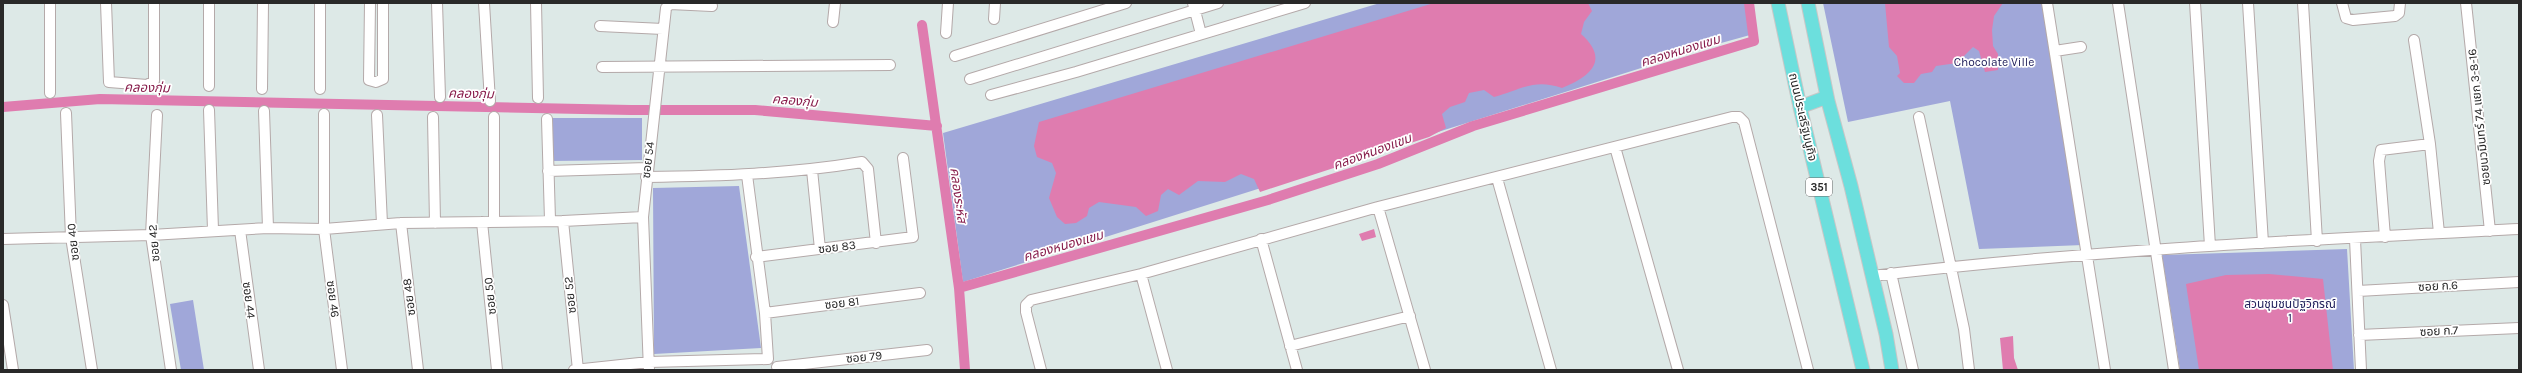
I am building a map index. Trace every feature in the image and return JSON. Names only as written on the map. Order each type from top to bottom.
[{"type":"main road","name":"ถนนประเสริฐมนูกิจ","points":[[1778,3],[1800,107],[1863,370]]},
{"type":"main road","name":"351","points":[[1808,3],[1827,97],[1872,276],[1892,370]]},
{"type":"main road","points":[[1800,107],[1827,97]]},
{"type":"street","points":[[50,3],[50,93]]},
{"type":"street","points":[[106,3],[109,82],[147,85],[154,82],[154,3]]},
{"type":"street","points":[[208,86],[209,3]]},
{"type":"street","points":[[262,89],[263,3]]},
{"type":"street","points":[[320,3],[320,88]]},
{"type":"street","points":[[370,3],[369,80],[376,82],[383,79],[383,3]]},
{"type":"street","points":[[437,3],[440,97]]},
{"type":"street","points":[[484,3],[490,101]]},
{"type":"street","points":[[536,3],[538,98]]},
{"type":"street","points":[[833,22],[835,3]]},
{"type":"street","points":[[946,33],[948,3]]},
{"type":"street","points":[[994,19],[995,3]]},
{"type":"street","points":[[955,56],[1126,3]]},
{"type":"street","points":[[970,79],[1194,6],[1218,3]]},
{"type":"street","points":[[1268,3],[1270,13]]},
{"type":"street","points":[[991,95],[1305,3]]},
{"type":"street","points":[[2047,3],[2105,370]]},
{"type":"street","points":[[2118,3],[2174,370]]},
{"type":"street","points":[[2195,3],[2210,246]]},
{"type":"street","points":[[2248,3],[2263,243]]},
{"type":"street","points":[[2303,3],[2317,241]]},
{"type":"street","points":[[2342,3],[2346,18],[2353,20],[2395,16],[2399,13],[2400,3]]},
{"type":"street","name":"ซอยนวมินทร์ 74 แยก 3-8-16","points":[[2466,3],[2490,231]]},
{"type":"street","name":"ซอย 54","points":[[649,366],[643,217],[646,172],[666,8],[670,4],[712,6]]},
{"type":"street","points":[[1194,6],[1201,34]]},
{"type":"street","points":[[600,26],[663,29]]},
{"type":"street","points":[[2414,40],[2430,144],[2439,233]]},
{"type":"street","points":[[2055,51],[2081,47]]},
{"type":"street","points":[[602,67],[890,65]]},
{"type":"street","points":[[209,110],[213,230]]},
{"type":"street","points":[[264,111],[268,228]]},
{"type":"street","name":"ซอย 40","points":[[66,113],[71,237],[92,370]]},
{"type":"street","name":"ซอย 46","points":[[324,114],[324,229],[342,370]]},
{"type":"street","name":"ซอย 42","points":[[157,115],[151,235],[171,370]]},
{"type":"street","points":[[377,115],[382,224]]},
{"type":"street","points":[[432,117],[435,223]]},
{"type":"street","points":[[494,117],[494,221]]},
{"type":"street","points":[[1041,370],[1026,312],[1026,305],[1031,300],[1141,274],[1378,207],[1497,178],[1732,117],[1739,117],[1744,122],[1808,370]]},
{"type":"street","points":[[1919,117],[1952,265],[1964,329],[1969,370]]},
{"type":"street","points":[[547,119],[550,220]]},
{"type":"street","points":[[2385,237],[2379,161],[2381,150],[2430,144]]},
{"type":"street","points":[[1615,147],[1678,370]]},
{"type":"street","name":"ซอย 83","points":[[756,257],[909,238],[913,233],[903,158]]},
{"type":"street","points":[[548,171],[747,175],[812,170],[862,162],[866,164],[876,243]]},
{"type":"street","points":[[812,170],[820,249]]},
{"type":"street","points":[[747,175],[756,257],[765,313],[768,359],[777,368]]},
{"type":"street","points":[[1497,178],[1552,370]]},
{"type":"street","points":[[1378,207],[1425,370]]},
{"type":"street","points":[[3,239],[151,235],[213,230],[268,228],[324,229],[382,224],[550,220],[563,221],[643,217]]},
{"type":"street","name":"ซอย 52","points":[[563,221],[578,370]]},
{"type":"street","name":"ซอย 50","points":[[482,222],[497,370]]},
{"type":"street","name":"ซอย 48","points":[[401,224],[418,370]]},
{"type":"street","points":[[1872,276],[1952,265],[2156,249],[2519,229]]},
{"type":"street","name":"ซอย 44","points":[[240,230],[259,370]]},
{"type":"street","points":[[1261,239],[1297,370]]},
{"type":"street","points":[[2355,239],[2361,370]]},
{"type":"street","points":[[1891,273],[1913,370]]},
{"type":"street","points":[[1141,274],[1167,370]]},
{"type":"street","name":"ซอย ก.6","points":[[2358,291],[2519,282]]},
{"type":"street","name":"ซอย 81","points":[[765,313],[920,293]]},
{"type":"street","points":[[3,305],[13,370]]},
{"type":"street","points":[[1290,346],[1410,316]]},
{"type":"street","name":"ซอย ก.7","points":[[2359,335],[2519,328]]},
{"type":"street","name":"ซอย 79","points":[[777,368],[927,350]]},
{"type":"street","points":[[574,370],[707,365],[768,359]]},
{"type":"green space","points":[[1380,3],[1745,3],[1750,35],[1714,45],[963,282],[943,133]]},
{"type":"green space","name":"Chocolate Ville","points":[[1823,3],[2044,3],[2083,245],[1979,249],[1950,101],[1848,122]]},
{"type":"green space","points":[[551,118],[642,118],[642,160],[551,161]]},
{"type":"green space","points":[[739,186],[761,348],[654,354],[653,188]]},
{"type":"green space","name":"สวนชุมชนปัฐวิกรณ์ 1","points":[[2347,249],[2354,370],[2180,370],[2162,255]]},
{"type":"green space","points":[[193,300],[204,370],[181,370],[170,304]]},
{"type":"water","points":[[1434,3],[1588,3],[1592,11],[1584,22],[1581,34],[1590,43],[1594,52],[1595,59],[1593,66],[1581,78],[1562,88],[1543,84],[1527,86],[1494,97],[1484,90],[1469,93],[1465,102],[1450,107],[1442,114],[1446,128],[1429,137],[1260,192],[1254,179],[1241,174],[1225,182],[1198,181],[1179,195],[1168,189],[1161,195],[1158,211],[1146,216],[1136,207],[1099,202],[1089,208],[1087,216],[1076,223],[1065,224],[1057,217],[1049,198],[1056,173],[1052,163],[1037,157],[1034,146],[1039,122]]},
{"type":"water","points":[[1885,3],[2003,3],[1994,16],[1992,30],[1993,46],[1998,54],[1998,70],[1985,72],[1979,51],[1973,47],[1957,63],[1936,66],[1932,72],[1921,74],[1914,83],[1904,83],[1897,76],[1900,73],[1897,56],[1889,47]]},
{"type":"water","points":[[1374,229],[1376,237],[1362,241],[1359,234]]},
{"type":"water","points":[[2269,274],[2323,279],[2333,370],[2199,370],[2186,284],[2226,275]]},
{"type":"water","points":[[2013,336],[2014,358],[2018,370],[2003,370],[2000,338]]},
{"type":"waterway","name":"คลองหนองแขม","points":[[959,288],[1268,200],[1378,164],[1473,126],[1754,41],[1749,3]]},
{"type":"waterway","name":"คลองระหัส","points":[[922,25],[959,288],[965,370]]},
{"type":"waterway","name":"คลองกุ่ม","points":[[3,107],[100,99],[631,110],[755,110],[937,126]]}]
